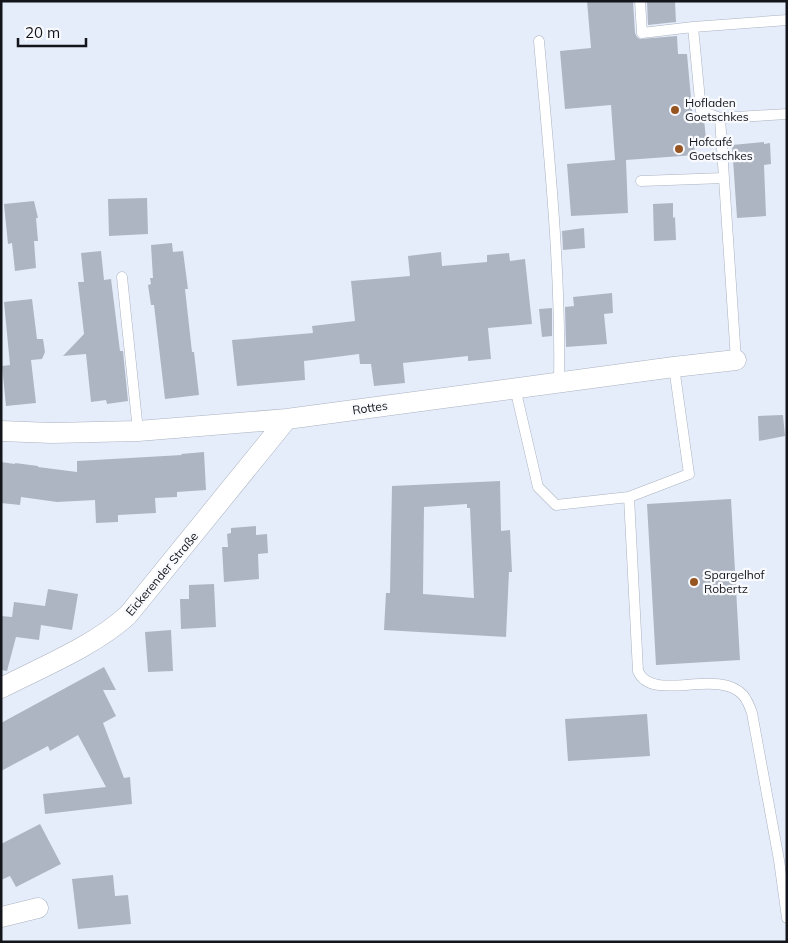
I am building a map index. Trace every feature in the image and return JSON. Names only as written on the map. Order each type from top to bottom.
[{"type":"street","name":"Rottes","points":[[1,431],[52,433],[138,431],[287,419],[736,360]]},
{"type":"street","name":"Eickerender Straße","points":[[1,688],[80,648],[115,627],[128,616],[287,419]]},
{"type":"street","points":[[1,917],[38,908]]},
{"type":"lane","points":[[640,1],[642,33],[787,20]]},
{"type":"lane","points":[[693,28],[702,110],[720,118],[787,114]]},
{"type":"lane","points":[[539,42],[556,246],[560,335],[559,382]]},
{"type":"lane","points":[[720,118],[736,360]]},
{"type":"lane","points":[[641,181],[724,178]]},
{"type":"lane","points":[[122,277],[138,431]]},
{"type":"lane","points":[[515,388],[538,487],[556,505],[629,497],[689,474],[674,367]]},
{"type":"lane","points":[[629,497],[638,671],[642,679],[663,686],[714,683],[727,685],[739,691],[747,701],[752,713],[771,812],[787,918]]},
{"type":"building","points":[[587,1],[633,1],[635,33],[637,37],[640,39],[677,36],[678,54],[687,54],[693,120],[704,119],[706,139],[694,140],[695,155],[626,160],[628,213],[571,216],[567,164],[615,160],[611,105],[565,109],[560,51],[591,48]]},
{"type":"building","points":[[647,1],[675,1],[676,22],[648,25]]},
{"type":"building","points":[[764,142],[764,144],[770,143],[771,164],[764,165],[766,216],[737,218],[732,145]]},
{"type":"building","points":[[147,198],[148,234],[109,236],[108,199]]},
{"type":"building","points":[[34,201],[38,218],[36,218],[38,241],[34,241],[36,268],[15,271],[12,243],[8,244],[4,204]]},
{"type":"building","points":[[673,203],[676,240],[654,241],[653,204]]},
{"type":"building","points":[[584,228],[585,248],[563,250],[562,231]]},
{"type":"building","points":[[172,243],[173,252],[183,251],[188,289],[185,289],[192,352],[194,352],[199,395],[165,399],[154,305],[151,305],[148,285],[151,284],[150,278],[153,278],[151,245]]},
{"type":"building","points":[[101,251],[104,280],[111,279],[120,351],[123,351],[128,401],[107,404],[106,400],[91,402],[86,354],[63,356],[84,334],[78,282],[84,282],[81,253]]},
{"type":"building","points":[[441,252],[442,266],[487,262],[487,255],[509,253],[510,261],[525,259],[532,324],[488,328],[491,359],[468,361],[468,356],[403,363],[405,383],[374,386],[371,364],[360,364],[359,354],[304,361],[305,380],[237,386],[232,340],[313,333],[312,326],[355,321],[351,281],[410,276],[408,256]]},
{"type":"building","points":[[612,293],[613,313],[604,314],[607,344],[566,347],[565,307],[574,306],[573,297]]},
{"type":"building","points":[[32,299],[37,339],[43,339],[45,352],[42,359],[31,360],[36,403],[6,406],[2,366],[10,365],[4,302]]},
{"type":"building","points":[[552,308],[552,336],[542,337],[539,309]]},
{"type":"building","points":[[783,415],[785,436],[759,441],[758,416]]},
{"type":"building","points":[[204,452],[206,490],[177,492],[177,497],[155,498],[156,513],[118,515],[118,522],[96,523],[95,500],[57,502],[21,497],[20,505],[1,503],[1,462],[77,472],[77,461]]},
{"type":"building","points":[[500,481],[501,531],[510,530],[512,572],[509,572],[506,637],[384,630],[386,593],[390,593],[392,486]],"holes":[[[467,504],[467,508],[470,508],[474,598],[423,594],[424,507]]]},
{"type":"building","name":"Spargelhof Robertz","points":[[731,499],[740,660],[656,665],[647,504]]},
{"type":"building","points":[[256,526],[256,535],[267,534],[268,553],[258,554],[259,579],[224,582],[222,547],[228,547],[227,534],[231,533],[231,528]]},
{"type":"building","points":[[214,584],[216,627],[181,629],[180,599],[189,599],[189,585]]},
{"type":"building","points":[[48,589],[78,594],[72,630],[41,625],[39,640],[16,637],[7,671],[1,670],[1,616],[12,617],[14,602],[45,606]]},
{"type":"building","points":[[171,630],[173,671],[148,672],[145,632]]},
{"type":"building","points":[[104,667],[116,690],[103,690],[116,716],[103,723],[124,778],[130,777],[132,804],[45,814],[43,794],[106,787],[78,735],[50,751],[48,746],[1,771],[1,723]]},
{"type":"building","points":[[647,714],[650,756],[568,761],[565,719]]},
{"type":"building","points":[[40,824],[61,864],[16,887],[10,876],[1,880],[1,844]]},
{"type":"building","points":[[113,875],[115,896],[128,895],[131,924],[78,929],[72,879]]},
{"type":"place","name":"Hofladen Goetschkes","points":[[675,110]]},
{"type":"place","name":"Hofcafé Goetschkes","points":[[679,149]]},
{"type":"place","name":"Spargelhof Robertz","points":[[694,582]]}]
